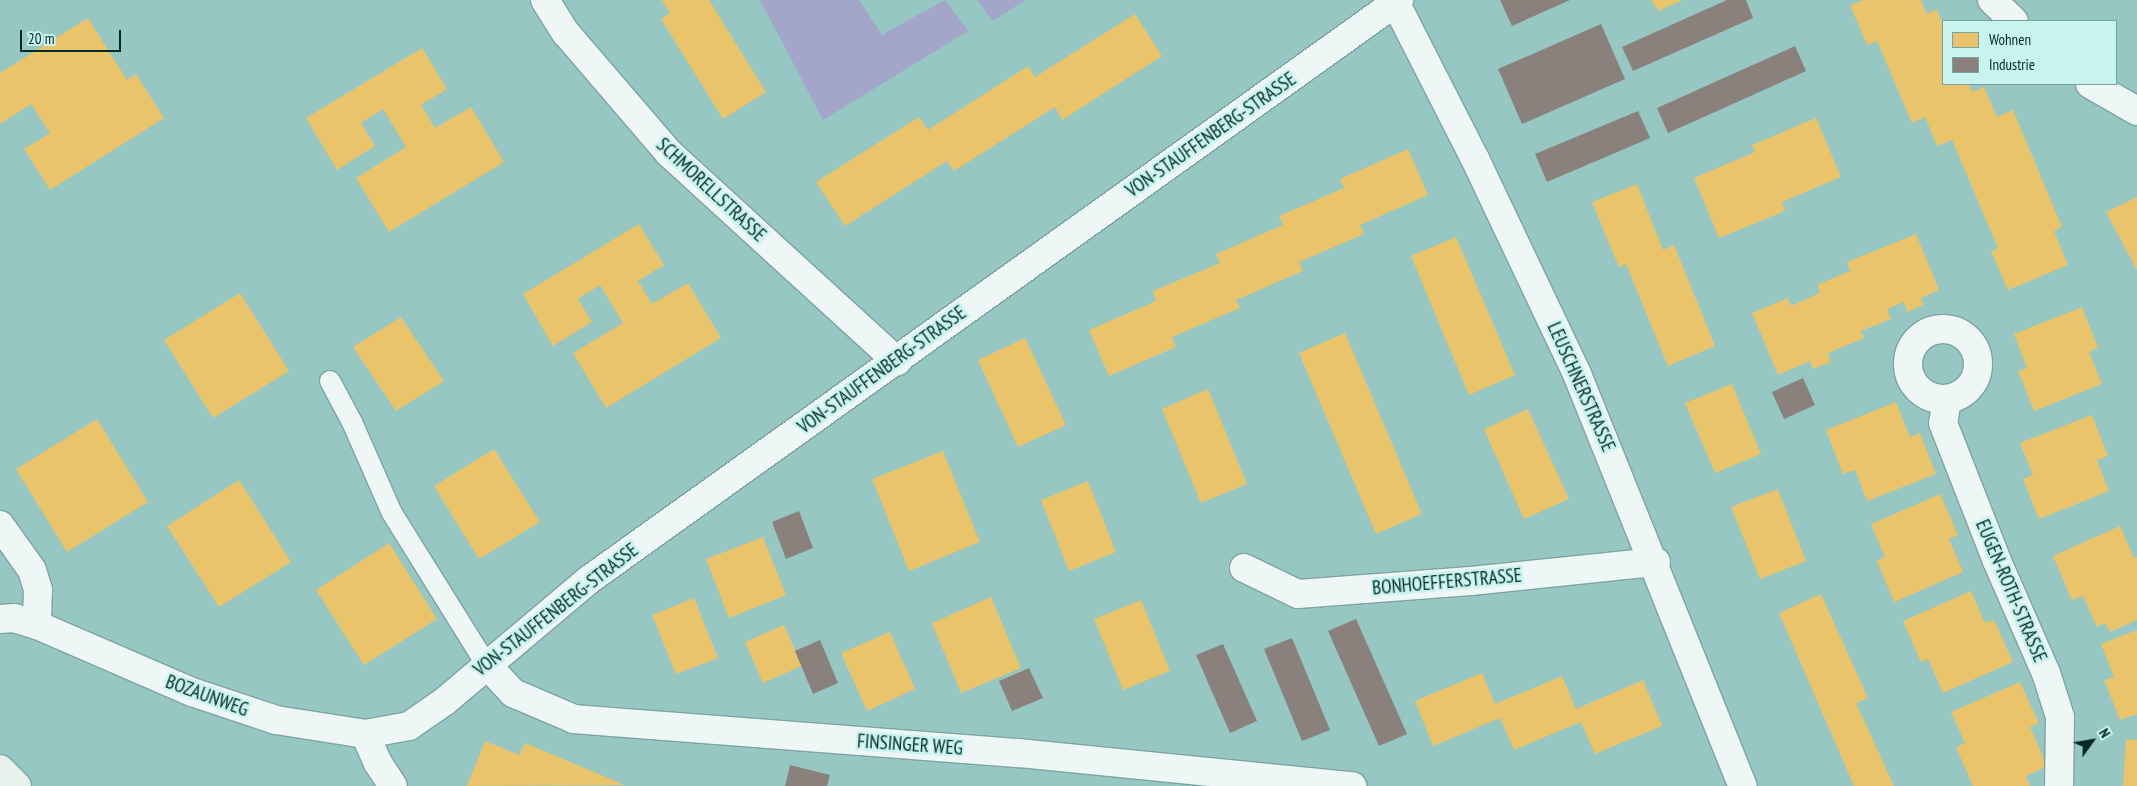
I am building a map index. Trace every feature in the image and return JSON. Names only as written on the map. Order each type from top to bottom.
[{"type":"main road","points":[[0,769],[17,786]]},
{"type":"main road","points":[[0,776],[5,786]]},
{"type":"street","name":"SCHMORELLSTRASSE","points":[[545,0],[566,33],[669,153],[897,361]]},
{"type":"street","points":[[1992,0],[2013,20]]},
{"type":"street","name":"VON-STAUFFENBERG-STRASSE","points":[[365,734],[409,726],[444,702],[486,664],[598,573],[897,361],[968,307],[1396,1]]},
{"type":"street","name":"LEUSCHNERSTRASSE","points":[[1396,1],[1577,374],[1656,562],[1743,786]]},
{"type":"street","points":[[2092,85],[2137,111]]},
{"type":"street","name":"EUGEN-ROTH-STRASSE","points":[[1947,399],[1943,423],[1996,560],[2046,673],[2060,717],[2059,786]]},
{"type":"street","points":[[0,525],[32,570],[38,590],[37,625]]},
{"type":"street","name":"BONHOEFFERSTRASSE","points":[[1244,568],[1298,594],[1471,581],[1656,562]]},
{"type":"street","name":"BOZAUNWEG","points":[[0,618],[14,618],[37,625],[192,692],[276,720],[365,734]]},
{"type":"street","name":"FINSINGER WEG","points":[[486,664],[514,693],[574,719],[1019,753],[1352,786]]},
{"type":"street","points":[[365,734],[378,764],[393,786]]},
{"type":"lane","points":[[330,381],[352,422],[392,514],[486,664]]},
{"type":"shaded area","points":[[760,0],[859,0],[882,35],[945,0],[968,31],[823,120]]},
{"type":"shaded area","points":[[978,0],[1026,0],[992,21]]},
{"type":"building: Wohnen","points":[[662,0],[709,0],[766,92],[723,119],[661,19],[670,13]]},
{"type":"building: Wohnen","points":[[1651,0],[1683,0],[1658,11]]},
{"type":"building: Wohnen","points":[[1864,0],[1921,0],[1927,14],[1937,9],[1942,22],[1942,85],[1969,85],[1972,92],[1984,87],[1997,117],[2013,110],[2062,227],[2054,231],[2068,265],[2008,290],[1991,251],[1998,248],[1952,140],[1937,146],[1925,117],[1912,123],[1877,41],[1867,45],[1850,5]]},
{"type":"building: Wohnen","points":[[1135,14],[1162,56],[1062,120],[1055,107],[954,171],[947,161],[845,226],[816,182],[919,117],[928,130],[1028,66],[1035,77]]},
{"type":"building: Wohnen","points":[[88,18],[127,80],[136,74],[164,118],[50,190],[24,149],[50,133],[31,104],[0,124],[0,73]]},
{"type":"building: Wohnen","points":[[422,48],[447,89],[421,105],[435,128],[471,107],[504,162],[389,232],[356,178],[406,147],[383,109],[361,123],[375,146],[337,170],[306,118]]},
{"type":"building: Wohnen","points":[[1816,118],[1841,177],[1782,202],[1785,211],[1719,238],[1694,178],[1755,152],[1752,145]]},
{"type":"building: Wohnen","points":[[1408,149],[1428,195],[1360,225],[1364,234],[1299,262],[1303,271],[1236,300],[1240,308],[1172,337],[1176,347],[1109,376],[1089,330],[1156,301],[1153,291],[1220,263],[1216,254],[1283,225],[1279,216],[1344,188],[1340,179]]},
{"type":"building: Wohnen","points":[[1637,184],[1663,250],[1674,245],[1715,346],[1668,366],[1626,264],[1619,267],[1592,202]]},
{"type":"building: Wohnen","points":[[2137,197],[2137,270],[2106,212]]},
{"type":"building: Wohnen","points":[[639,224],[664,265],[638,281],[652,304],[688,283],[721,338],[606,408],[573,353],[623,323],[600,285],[578,299],[592,322],[553,346],[523,294]]},
{"type":"building: Wohnen","points":[[1916,234],[1939,290],[1921,298],[1923,305],[1907,312],[1904,302],[1887,309],[1891,319],[1861,331],[1864,338],[1828,353],[1831,362],[1813,369],[1810,361],[1778,375],[1752,313],[1788,298],[1791,306],[1820,293],[1817,285],[1850,271],[1847,262]]},
{"type":"building: Wohnen","points":[[1456,237],[1515,375],[1469,395],[1411,256]]},
{"type":"building: Wohnen","points":[[240,293],[289,371],[213,418],[164,340]]},
{"type":"building: Wohnen","points":[[2082,307],[2098,348],[2089,352],[2102,384],[2034,411],[2018,371],[2027,368],[2014,334]]},
{"type":"building: Wohnen","points":[[401,317],[444,381],[396,411],[353,347]]},
{"type":"building: Wohnen","points":[[1345,333],[1422,514],[1376,534],[1299,353]]},
{"type":"building: Wohnen","points":[[1025,338],[1066,425],[1018,447],[978,360]]},
{"type":"building: Wohnen","points":[[1732,384],[1761,454],[1715,473],[1685,403]]},
{"type":"building: Wohnen","points":[[1208,389],[1247,484],[1201,503],[1162,409]]},
{"type":"building: Wohnen","points":[[1896,402],[1910,437],[1920,433],[1936,474],[1867,501],[1855,470],[1843,474],[1826,430]]},
{"type":"building: Wohnen","points":[[1528,409],[1569,499],[1524,519],[1484,429]]},
{"type":"building: Wohnen","points":[[2092,415],[2108,456],[2097,460],[2109,491],[2039,519],[2023,479],[2033,475],[2020,443]]},
{"type":"building: Wohnen","points":[[97,419],[148,502],[67,552],[16,469]]},
{"type":"building: Wohnen","points":[[494,449],[540,522],[479,559],[434,486]]},
{"type":"building: Wohnen","points":[[943,451],[980,542],[909,571],[872,479]]},
{"type":"building: Wohnen","points":[[239,480],[291,562],[219,607],[167,526]]},
{"type":"building: Wohnen","points":[[1088,481],[1116,552],[1069,571],[1041,500]]},
{"type":"building: Wohnen","points":[[1778,489],[1806,561],[1760,579],[1731,507]]},
{"type":"building: Wohnen","points":[[1940,494],[1958,535],[1949,539],[1963,572],[1894,602],[1877,561],[1885,557],[1871,524]]},
{"type":"building: Wohnen","points":[[2120,526],[2134,558],[2137,557],[2137,620],[2110,632],[2105,623],[2097,627],[2083,596],[2072,600],[2053,556]]},
{"type":"building: Wohnen","points":[[763,537],[786,595],[729,618],[706,559]]},
{"type":"building: Wohnen","points":[[389,543],[437,619],[364,665],[316,590]]},
{"type":"building: Wohnen","points":[[1971,591],[1985,623],[1994,620],[2013,662],[1943,693],[1928,659],[1921,662],[1903,621]]},
{"type":"building: Wohnen","points":[[1821,594],[1868,698],[1856,703],[1894,786],[1854,786],[1779,613]]},
{"type":"building: Wohnen","points":[[991,597],[1021,668],[961,693],[932,623]]},
{"type":"building: Wohnen","points":[[694,598],[718,658],[676,674],[652,615]]},
{"type":"building: Wohnen","points":[[1141,600],[1170,671],[1123,690],[1094,619]]},
{"type":"building: Wohnen","points":[[784,625],[802,666],[763,683],[745,642]]},
{"type":"building: Wohnen","points":[[2137,630],[2137,714],[2120,720],[2104,680],[2114,677],[2101,644]]},
{"type":"building: Wohnen","points":[[890,632],[915,689],[867,711],[841,653]]},
{"type":"building: Wohnen","points":[[1482,673],[1495,704],[1562,676],[1576,709],[1643,680],[1662,726],[1595,754],[1581,722],[1514,750],[1500,718],[1433,746],[1415,701]]},
{"type":"building: Wohnen","points":[[2020,682],[2039,723],[2030,727],[2047,766],[2026,776],[2030,786],[1973,786],[1956,747],[1965,743],[1951,712]]},
{"type":"building: Wohnen","points":[[2126,739],[2137,740],[2137,786],[2123,786]]},
{"type":"building: Wohnen","points":[[485,741],[519,755],[525,743],[625,785],[467,786]]},
{"type":"building: Industrie","points":[[1500,0],[1570,0],[1512,26]]},
{"type":"building: Industrie","points":[[1727,0],[1746,0],[1753,18],[1633,71],[1622,47]]},
{"type":"building: Industrie","points":[[1601,24],[1625,79],[1522,124],[1498,69]]},
{"type":"building: Industrie","points":[[1795,46],[1806,71],[1668,133],[1657,108]]},
{"type":"building: Industrie","points":[[1638,111],[1650,138],[1547,182],[1535,154]]},
{"type":"building: Industrie","points":[[1803,378],[1815,405],[1784,419],[1772,392]]},
{"type":"building: Industrie","points":[[799,511],[813,548],[786,559],[772,522]]},
{"type":"building: Industrie","points":[[1356,619],[1407,734],[1379,746],[1328,631]]},
{"type":"building: Industrie","points":[[1292,638],[1330,730],[1302,741],[1264,649]]},
{"type":"building: Industrie","points":[[820,640],[838,683],[813,694],[795,651]]},
{"type":"building: Industrie","points":[[1223,644],[1257,721],[1230,733],[1196,655]]},
{"type":"building: Industrie","points":[[1029,668],[1043,698],[1012,711],[999,681]]},
{"type":"building: Industrie","points":[[790,765],[830,775],[827,786],[785,786]]}]
